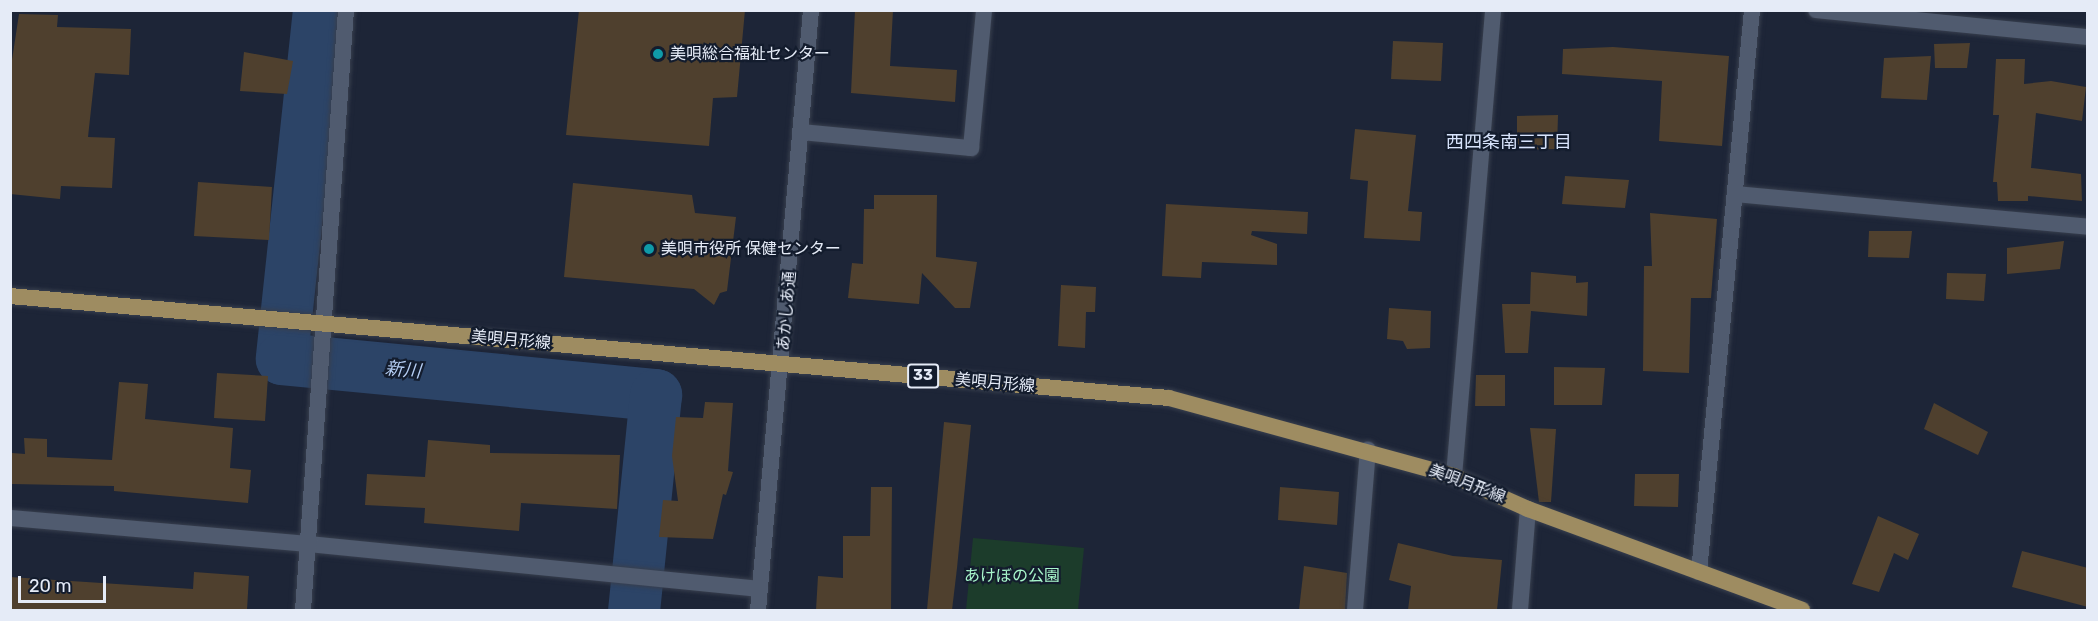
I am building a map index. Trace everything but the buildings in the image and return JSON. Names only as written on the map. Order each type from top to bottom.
[{"type":"main road","name":"美唄月形線","points":[[10,296],[1169,398],[1368,450],[1454,476],[1528,509],[1802,610]]},
{"type":"street","points":[[303,610],[346,10]]},
{"type":"street","name":"あかしあ通","points":[[758,610],[783,364],[811,10]]},
{"type":"street","points":[[801,132],[971,148],[984,10]]},
{"type":"street","points":[[1454,476],[1493,10]]},
{"type":"street","points":[[1698,572],[1752,10]]},
{"type":"street","points":[[1816,10],[2088,38]]},
{"type":"street","points":[[1735,194],[2088,227]]},
{"type":"street","points":[[1355,610],[1368,450]]},
{"type":"street","points":[[1520,610],[1528,509]]},
{"type":"street","points":[[10,518],[309,544],[760,589]]},
{"type":"green space","name":"あけぼの公園","points":[[973,538],[1084,548],[1078,610],[966,610]]},
{"type":"waterway","name":"新川","points":[[319,10],[282,359],[656,395],[634,610]]},
{"type":"place","name":"美唄総合福祉センター","points":[[658,54]]},
{"type":"place","name":"美唄市役所 保健センター","points":[[649,249]]},
{"type":"district","name":"西四条南三丁目","points":[[1509,142]]}]
